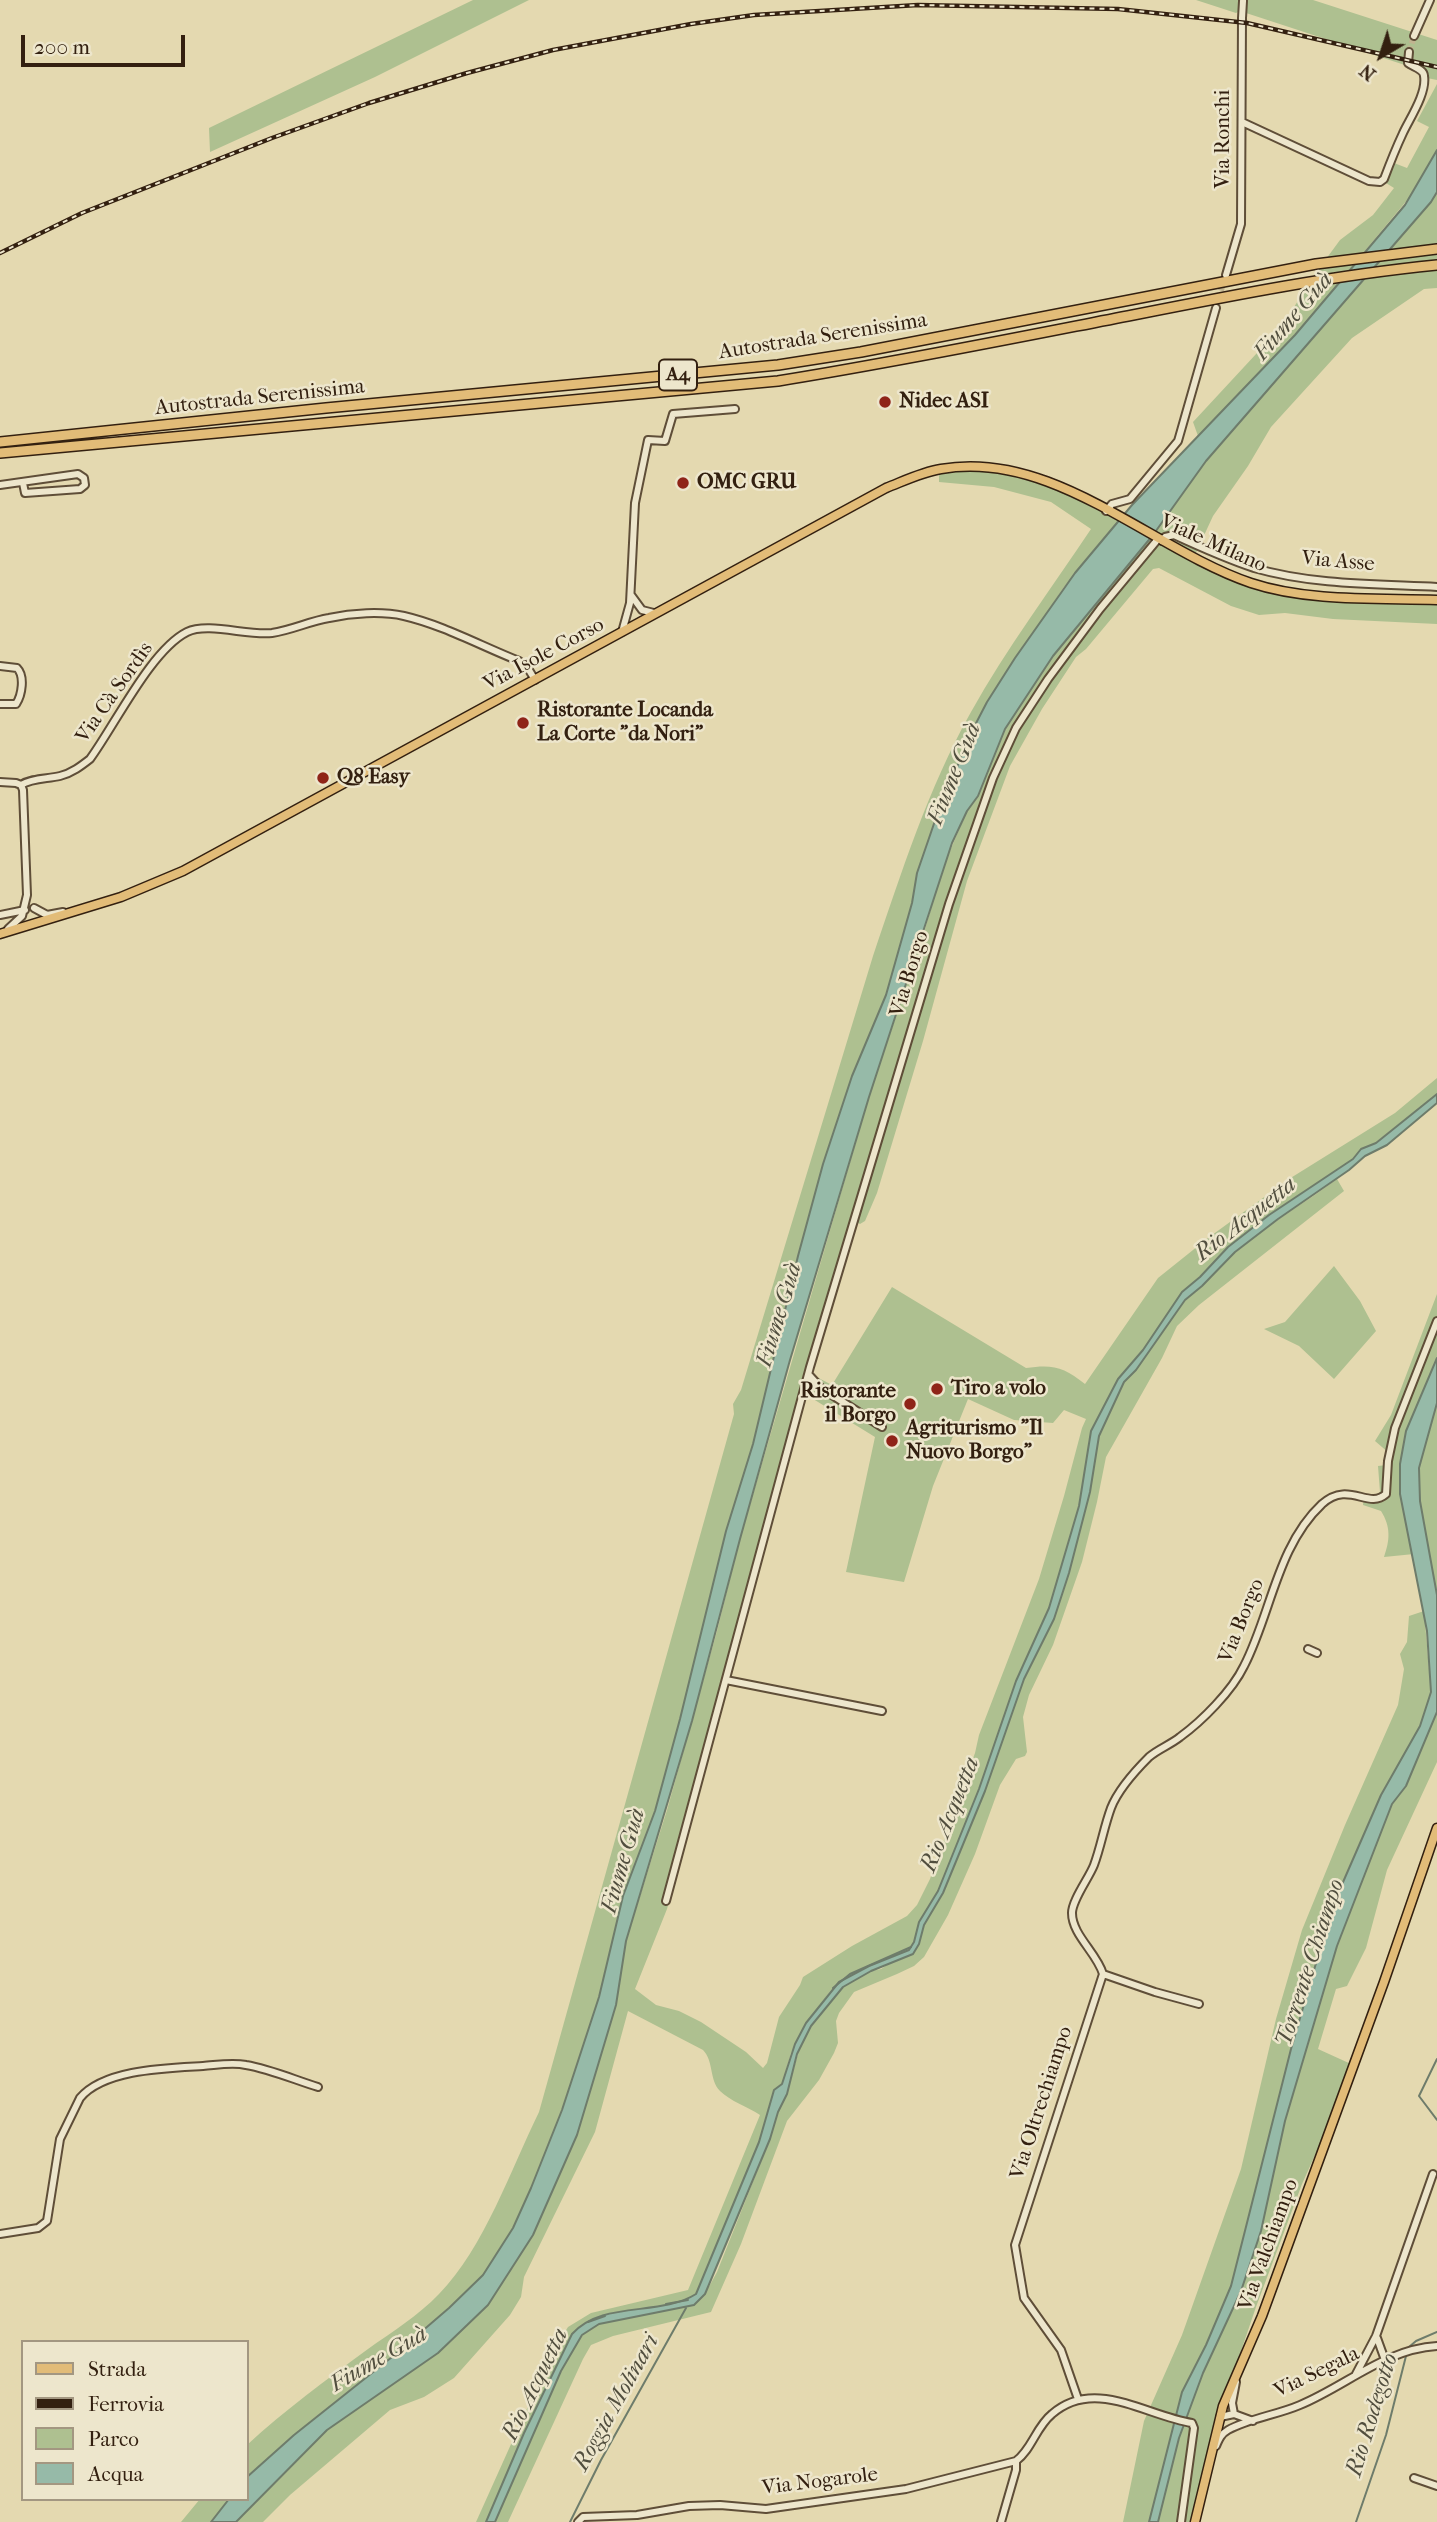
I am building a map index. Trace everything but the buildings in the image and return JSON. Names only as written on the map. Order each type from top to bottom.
[{"type":"highway","name":"Autostrada Serenissima","points":[[0,442],[339,406],[778,365],[861,352],[1216,283],[1349,260],[1437,250]]},
{"type":"highway","name":"Autostrada Serenissima","points":[[0,453],[778,381],[860,368],[1342,276],[1437,265]]},
{"type":"main road","name":"Via Isole Corso","points":[[0,934],[150,886],[183,871],[886,488],[940,469],[988,466],[1011,469],[1054,484],[1106,511]]},
{"type":"main road","name":"Viale Milano","points":[[1106,511],[1234,577],[1271,588],[1317,595],[1437,600]]},
{"type":"main road","name":"Via Valchiampo","points":[[1195,2522],[1220,2417],[1262,2316],[1437,1828]]},
{"type":"street","points":[[1414,37],[1430,0]]},
{"type":"street","name":"Via Ronchi","points":[[1226,275],[1241,224],[1241,18],[1244,1]]},
{"type":"street","points":[[1242,122],[1369,181],[1380,182],[1384,179],[1405,128],[1417,108],[1423,82],[1422,71],[1408,62],[1409,52]]},
{"type":"street","points":[[1106,511],[1112,504],[1130,499],[1178,441],[1216,308]]},
{"type":"street","points":[[621,634],[630,593],[635,503],[648,440],[665,441],[673,414],[735,409]]},
{"type":"street","points":[[0,485],[78,474],[84,478],[85,485],[80,489],[25,493],[23,483]]},
{"type":"street","name":"Via Asse","points":[[1158,539],[1174,535],[1234,560],[1283,574],[1338,582],[1437,587]]},
{"type":"street","name":"Via Borgo","points":[[666,1901],[809,1375],[949,904],[993,778],[1016,728],[1048,679],[1100,609],[1158,539]]},
{"type":"street","points":[[630,593],[639,614],[638,624]]},
{"type":"street","points":[[636,603],[646,612],[659,613]]},
{"type":"street","name":"Via Cà Sordìs","points":[[0,782],[21,785],[27,781],[62,775],[90,759],[150,667],[174,641],[189,631],[205,629],[271,633],[329,618],[392,614],[428,624],[519,661],[535,680]]},
{"type":"street","points":[[627,615],[638,624]]},
{"type":"street","points":[[0,666],[18,667],[22,673],[20,698],[16,704],[0,704]]},
{"type":"street","points":[[21,785],[27,895],[25,910],[27,918],[33,924],[36,917],[27,895]]},
{"type":"street","points":[[34,908],[47,915],[72,912]]},
{"type":"street","points":[[0,915],[25,910]]},
{"type":"street","points":[[0,934],[17,923],[25,910]]},
{"type":"street","name":"Via Borgo","points":[[1103,1974],[1075,1925],[1072,1914],[1073,1906],[1096,1860],[1115,1799],[1148,1759],[1189,1730],[1237,1679],[1253,1647],[1272,1592],[1294,1544],[1320,1506],[1330,1498],[1344,1493],[1373,1499],[1382,1497],[1388,1489],[1388,1461],[1395,1428],[1437,1321]]},
{"type":"street","points":[[809,1375],[821,1388],[882,1427]]},
{"type":"street","points":[[1308,1649],[1317,1653]]},
{"type":"street","points":[[726,1680],[882,1711]]},
{"type":"street","points":[[1103,1974],[1199,2004]]},
{"type":"street","name":"Via Oltrechiampo","points":[[1078,2399],[1061,2350],[1024,2298],[1015,2245],[1103,1974]]},
{"type":"street","points":[[0,2234],[34,2229],[45,2224],[60,2139],[80,2098],[102,2082],[125,2074],[151,2070],[241,2064],[318,2087]]},
{"type":"street","points":[[1355,2375],[1376,2336],[1433,2174]]},
{"type":"street","points":[[1376,2336],[1385,2360]]},
{"type":"street","name":"Via Segala","points":[[1235,2427],[1300,2405],[1385,2360],[1410,2350],[1437,2346]]},
{"type":"street","points":[[1234,2414],[1231,2403],[1241,2365]]},
{"type":"street","points":[[1002,2522],[1016,2461],[1024,2455],[1046,2419],[1078,2399],[1113,2400],[1192,2423],[1194,2428],[1181,2522]]},
{"type":"street","points":[[1220,2417],[1234,2414],[1253,2421]]},
{"type":"street","points":[[1207,2471],[1220,2436],[1235,2427],[1220,2417]]},
{"type":"street","name":"Via Nogarole","points":[[581,2519],[637,2515],[690,2506],[720,2505],[766,2509],[789,2506],[906,2489],[1016,2461]]},
{"type":"street","points":[[1414,2478],[1437,2486]]},
{"type":"green space","points":[[473,0],[529,0],[375,77],[210,152],[209,128]]},
{"type":"green space","points":[[1196,0],[1313,0],[1437,40],[1437,80],[1427,78],[1414,68],[1240,11],[1236,13]]},
{"type":"green space","points":[[1437,84],[1437,150],[1413,193],[1295,335],[1198,436],[1193,422],[1282,326],[1340,240],[1373,215],[1394,188],[1386,183],[1394,163],[1407,168],[1429,127],[1417,121]]},
{"type":"green space","points":[[1437,192],[1437,288],[1424,289],[1352,338],[1271,427],[1213,516],[1194,557],[1214,567],[1288,591],[1437,600],[1437,624],[1333,619],[1285,613],[1259,615],[1231,606],[1159,568],[1153,569],[1086,649],[1076,657],[1042,709],[1010,766],[967,881],[877,1193],[865,1221],[860,1224],[853,1220],[809,1373],[832,1385],[892,1287],[1026,1368],[1058,1368],[1085,1384],[1158,1278],[1289,1179],[1395,1113],[1437,1078],[1437,1094],[1375,1143],[1361,1149],[1353,1159],[1228,1247],[1182,1292],[1143,1350],[1118,1379],[1089,1439],[1079,1506],[1049,1608],[1016,1681],[979,1789],[938,1891],[919,1922],[909,1950],[850,1975],[833,1988],[812,2015],[791,2053],[782,2084],[769,2106],[759,2142],[696,2294],[666,2305],[615,2312],[599,2317],[584,2323],[572,2334],[524,2433],[486,2522],[476,2522],[552,2353],[568,2327],[591,2313],[688,2290],[760,2115],[720,2091],[703,2050],[628,2011],[595,2132],[524,2277],[521,2297],[510,2315],[454,2378],[424,2397],[390,2410],[290,2495],[263,2522],[236,2522],[327,2430],[438,2353],[533,2235],[577,2135],[616,2005],[626,1941],[667,1810],[740,1539],[869,1097],[944,865],[967,811],[978,796],[1005,729],[1053,656],[1153,535],[1206,461]],"holes":[[[805,1394],[875,1437],[846,1572],[904,1582],[933,1486],[968,1399],[1014,1420],[1053,1423],[1064,1410],[1086,1419],[1039,1579],[979,1735],[930,1879],[917,1905],[907,1916],[803,1977],[779,2017],[767,2063],[763,2068],[746,2052],[701,2022],[679,2011],[656,2005],[635,1989],[667,1909]]]},
{"type":"green space","points":[[962,468],[1029,474],[1121,519],[1064,587],[987,701],[938,812],[917,873],[912,903],[886,995],[852,1076],[823,1164],[753,1444],[726,1531],[655,1811],[623,1896],[599,1997],[562,2110],[531,2188],[513,2228],[483,2275],[392,2357],[294,2435],[248,2476],[248,2444],[306,2395],[423,2309],[455,2275],[483,2231],[539,2112],[734,1414],[733,1404],[741,1390],[894,894],[928,801],[971,712],[1014,642],[1091,529],[1051,502],[994,487],[939,482],[939,470]]},
{"type":"green space","points":[[1337,1179],[1344,1191],[1199,1305],[1177,1326],[1106,1457],[1082,1562],[1053,1645],[1029,1695],[1023,1717],[1027,1752],[1025,1756],[1016,1759],[1000,1785],[975,1854],[948,1915],[924,1957],[914,1966],[854,1992],[839,2013],[836,2021],[838,2043],[834,2053],[819,2080],[787,2121],[741,2244],[711,2312],[613,2336],[591,2345],[508,2522],[495,2522],[539,2419],[580,2340],[589,2329],[598,2325],[624,2317],[694,2305],[705,2294],[717,2272],[770,2139],[787,2094],[800,2046],[811,2026],[843,1987],[871,1971],[881,1969],[919,1944],[924,1925],[943,1893],[985,1791],[1024,1679],[1054,1619],[1090,1492],[1096,1445],[1124,1382],[1136,1370],[1190,1294],[1262,1230]]},
{"type":"green space","points":[[1334,1266],[1360,1301],[1376,1331],[1334,1379],[1299,1346],[1264,1329],[1285,1322]]},
{"type":"green space","points":[[1437,1294],[1437,1358],[1406,1431],[1400,1464],[1400,1494],[1414,1554],[1384,1557],[1387,1523],[1381,1511],[1363,1505],[1364,1497],[1371,1499],[1380,1492],[1378,1466],[1387,1465],[1389,1453],[1375,1441],[1391,1415]]},
{"type":"green space","points":[[1437,1403],[1437,1595],[1420,1501],[1419,1468]]},
{"type":"green space","points":[[1424,1611],[1431,1692],[1420,1726],[1381,1795],[1340,1889],[1291,2049],[1231,2286],[1182,2392],[1149,2522],[1123,2522],[1144,2421],[1182,2335],[1241,2169],[1276,2019],[1302,1930],[1398,1705],[1404,1669],[1400,1654],[1407,1642],[1409,1616]]},
{"type":"green space","points":[[1437,1712],[1437,1762],[1387,1870],[1366,1948],[1347,1986],[1336,1989],[1318,2049],[1351,2064],[1256,2307],[1213,2433],[1196,2522],[1158,2522],[1179,2438],[1203,2373],[1241,2291],[1261,2231],[1285,2121],[1337,1946],[1392,1804],[1406,1786]]},
{"type":"green space","points":[[198,2501],[227,2501],[211,2522],[181,2522]]},
{"type":"water","name":"Fiume Guà","points":[[1437,150],[1437,192],[1431,202],[1206,461],[1153,535],[1053,656],[1005,729],[978,796],[967,811],[952,843],[869,1097],[790,1360],[692,1721],[626,1941],[616,2005],[577,2135],[533,2235],[488,2305],[438,2353],[327,2430],[236,2522],[211,2522],[227,2501],[248,2501],[248,2476],[294,2435],[392,2357],[483,2275],[513,2228],[531,2188],[562,2110],[599,1997],[623,1896],[655,1811],[726,1531],[753,1444],[823,1164],[852,1076],[886,995],[912,903],[917,873],[938,812],[973,729],[1015,658],[1075,573],[1132,505],[1295,335],[1405,205]]},
{"type":"water","points":[[1437,1094],[1437,1103],[1387,1145],[1365,1156],[1235,1252],[1185,1300],[1136,1370],[1124,1382],[1099,1436],[1090,1492],[1054,1619],[1024,1679],[985,1791],[943,1893],[924,1925],[919,1944],[913,1954],[871,1971],[843,1987],[811,2026],[797,2054],[787,2094],[770,2139],[705,2294],[694,2305],[599,2324],[582,2335],[561,2371],[495,2522],[486,2522],[524,2433],[572,2334],[584,2323],[599,2317],[615,2312],[666,2305],[696,2294],[759,2142],[774,2090],[782,2084],[795,2044],[806,2023],[839,1982],[909,1950],[914,1942],[919,1922],[938,1891],[979,1789],[1016,1681],[1049,1608],[1079,1506],[1091,1431],[1118,1379],[1143,1350],[1182,1292],[1228,1247],[1269,1215],[1353,1159],[1361,1149],[1376,1143]]},
{"type":"water","points":[[1437,1358],[1437,1403],[1419,1468],[1420,1501],[1437,1595],[1437,1712],[1406,1786],[1392,1804],[1337,1946],[1285,2121],[1261,2231],[1241,2291],[1203,2373],[1179,2438],[1158,2522],[1149,2522],[1182,2392],[1231,2286],[1291,2049],[1340,1889],[1381,1795],[1420,1726],[1431,1692],[1427,1631],[1400,1494],[1400,1464],[1406,1431]]},
{"type":"waterway","name":"Rio Acquetta","points":[[833,1988],[850,1974],[911,1947]]},
{"type":"waterway","name":"Rio Rodegotto","points":[[1437,2059],[1419,2096],[1437,2120]]},
{"type":"waterway","name":"Rio Acquetta","points":[[666,2304],[688,2300]]},
{"type":"waterway","name":"Roggia Molinari","points":[[570,2522],[601,2460],[686,2308]]},
{"type":"waterway","name":"Rio Acquetta","points":[[588,2322],[605,2316]]},
{"type":"waterway","name":"Rio Rodegotto","points":[[1409,2347],[1437,2332]]},
{"type":"waterway","name":"Rio Rodegotto","points":[[1356,2522],[1386,2435],[1406,2356]]},
{"type":"tunnel","points":[[1409,52],[1414,36]]},
{"type":"tunnel","points":[[1216,308],[1224,280]]},
{"type":"railway","points":[[0,253],[82,213],[369,103],[553,50],[754,15],[918,5],[1118,9],[1247,23],[1437,67]]},
{"type":"place","name":"Nidec ASI","points":[[885,402]]},
{"type":"place","name":"OMC GRU","points":[[683,483]]},
{"type":"place","name":"Ristorante Locanda La Corte \"da Nori\"","points":[[523,723]]},
{"type":"place","name":"Q8 Easy","points":[[323,778]]},
{"type":"place","name":"Tiro a volo","points":[[937,1389]]},
{"type":"place","name":"Ristorante il Borgo","points":[[910,1404]]},
{"type":"place","name":"Agriturismo \"Il Nuovo Borgo\"","points":[[892,1441]]},
{"type":"water label","name":"Torrente Chiampo","points":[[1311,1963]]}]
